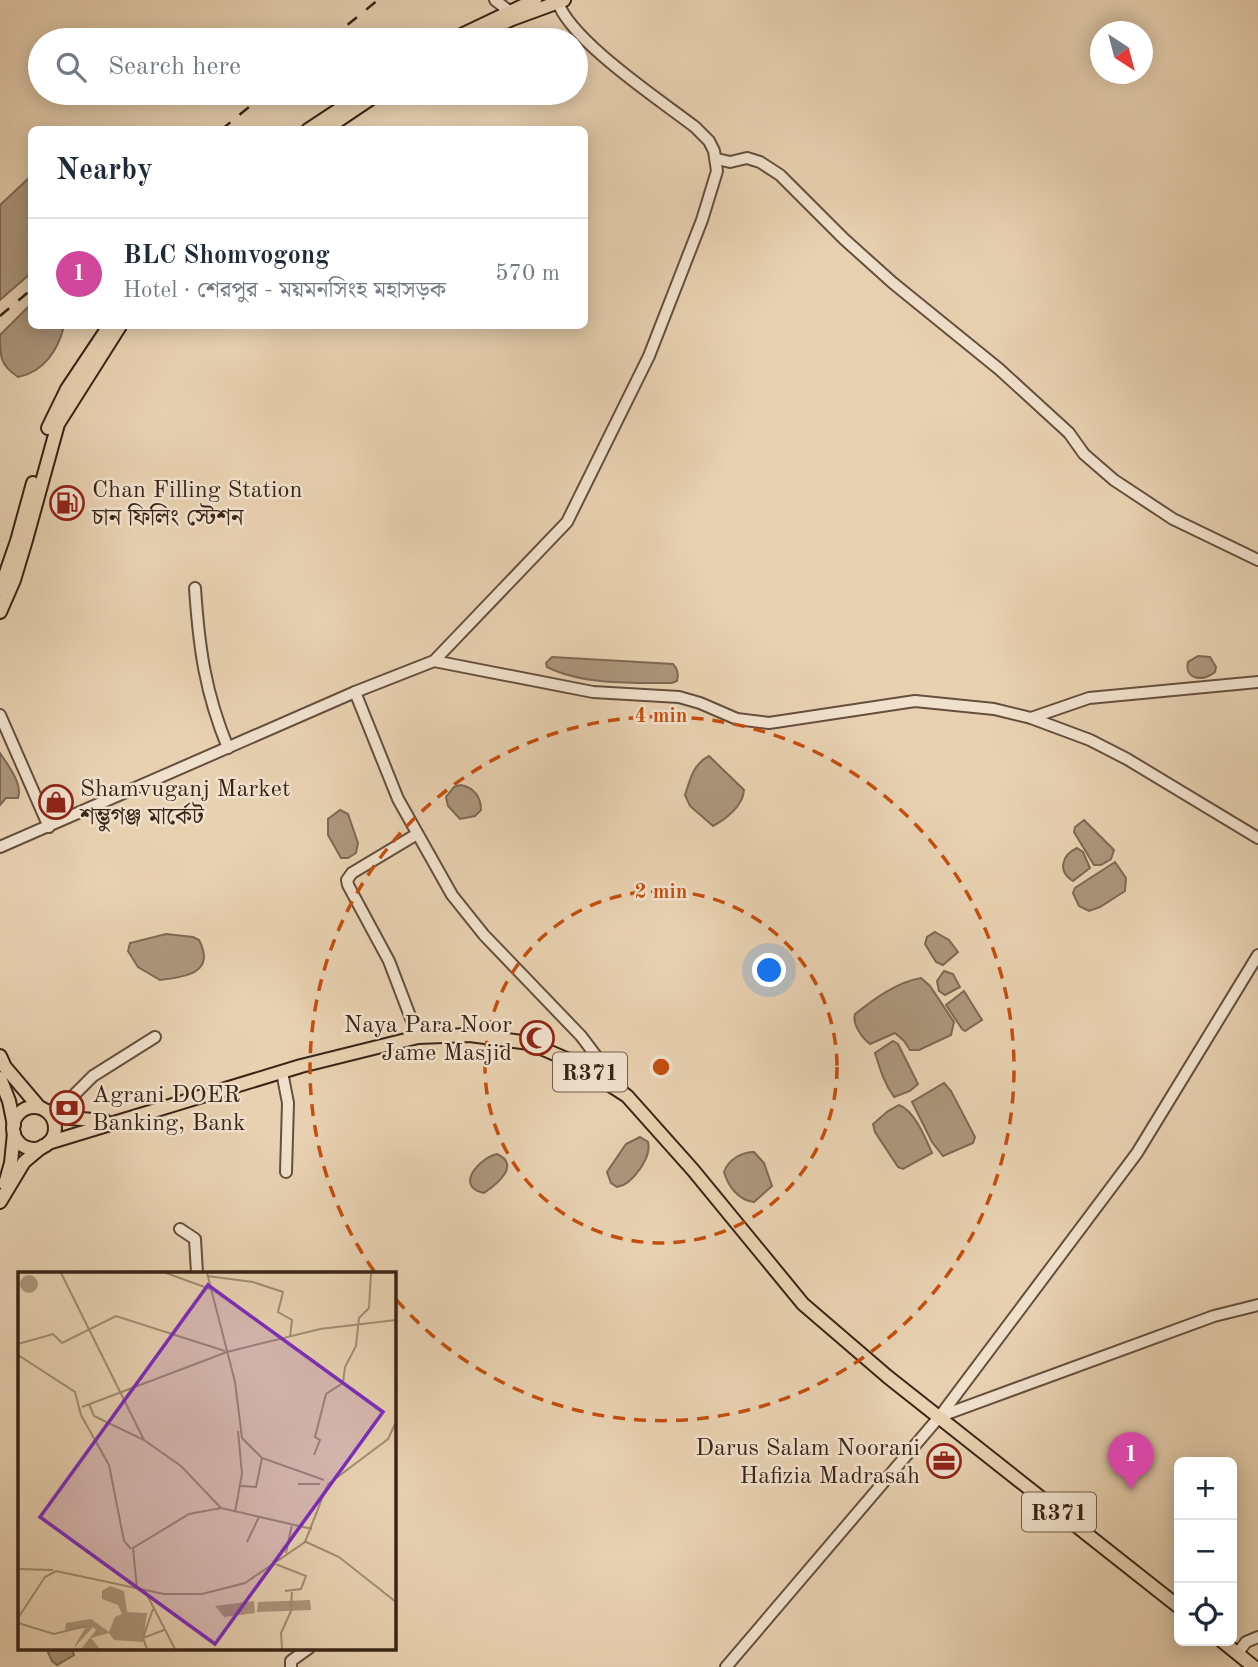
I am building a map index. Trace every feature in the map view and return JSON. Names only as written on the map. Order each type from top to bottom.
[{"type":"main road","points":[[475,28],[535,0]]},
{"type":"main road","points":[[493,28],[559,1]]},
{"type":"main road","points":[[314,126],[346,105]]},
{"type":"main road","points":[[330,126],[361,105]]},
{"type":"main road","points":[[2,582],[17,541],[49,425],[67,389],[107,329]]},
{"type":"main road","points":[[0,612],[14,580],[58,424],[118,329]]},
{"type":"main road","name":"R371","points":[[0,1201],[24,1162],[46,1144],[282,1072],[418,1037],[470,1035],[529,1043],[576,1063],[627,1096],[693,1170],[803,1304],[888,1377],[1174,1603]]},
{"type":"main road","points":[[2,1067],[50,1114],[55,1126],[52,1138],[46,1144],[25,1146],[20,1143],[14,1129],[2,1067]]},
{"type":"main road","points":[[0,1201],[11,1163],[14,1129],[20,1113],[32,1107],[47,1111]]},
{"type":"main road","name":"R371","points":[[47,1111],[92,1121],[116,1122]]},
{"type":"main road","points":[[1228,1646],[1254,1667]]},
{"type":"street","points":[[495,0],[509,11]]},
{"type":"street","points":[[559,1],[576,28]]},
{"type":"street","points":[[0,847],[355,692],[434,661],[567,522],[668,313],[715,183],[717,159],[709,141],[695,127],[588,41]]},
{"type":"street","points":[[717,159],[730,162],[747,158],[760,162],[780,175],[893,283],[999,369],[1069,433],[1084,454],[1114,480],[1172,519],[1258,560]]},
{"type":"street","points":[[195,588],[202,665],[211,706],[228,748]]},
{"type":"street","points":[[434,661],[593,692],[678,696],[748,722],[769,723],[915,701],[994,709],[1031,718],[1090,740],[1127,758],[1258,838]]},
{"type":"street","points":[[1031,718],[1089,698],[1258,682]]},
{"type":"street","points":[[355,692],[393,788],[452,895],[484,935],[581,1036],[627,1096]]},
{"type":"street","points":[[0,716],[49,827]]},
{"type":"street","points":[[417,835],[352,873],[347,880],[389,961],[418,1037]]},
{"type":"street","points":[[726,1667],[940,1416],[1137,1153],[1258,955]]},
{"type":"street","points":[[47,1111],[93,1076],[156,1037]]},
{"type":"street","points":[[282,1072],[288,1103],[286,1172]]},
{"type":"street","points":[[180,1229],[195,1239],[197,1272]]},
{"type":"street","points":[[940,1416],[1214,1315],[1258,1305]]},
{"type":"street","points":[[1238,1654],[1246,1642],[1258,1637]]},
{"type":"street","points":[[291,1667],[291,1661],[306,1650]]},
{"type":"shaded area","points":[[28,179],[28,276],[0,300],[0,205]]},
{"type":"shaded area","points":[[28,307],[28,329],[63,329],[48,359],[35,370],[18,377],[2,360],[0,335]]},
{"type":"shaded area","points":[[1198,656],[1210,657],[1216,667],[1215,672],[1201,678],[1192,676],[1188,662]]},
{"type":"shaded area","points":[[552,657],[673,664],[678,678],[672,683],[592,680],[547,667],[546,663]]},
{"type":"shaded area","points":[[0,753],[14,775],[19,793],[18,798],[6,798],[0,805]]},
{"type":"shaded area","points":[[709,756],[744,790],[737,807],[713,826],[690,806],[685,795],[696,768]]},
{"type":"shaded area","points":[[460,785],[473,790],[480,801],[481,810],[475,816],[460,819],[448,806],[446,797],[454,787]]},
{"type":"shaded area","points":[[340,810],[348,814],[358,843],[356,853],[348,858],[341,858],[328,835],[328,819]]},
{"type":"shaded area","points":[[1084,820],[1114,850],[1111,859],[1101,865],[1094,865],[1074,832],[1075,827]]},
{"type":"shaded area","points":[[1077,848],[1083,852],[1090,868],[1073,881],[1065,873],[1063,863]]},
{"type":"shaded area","points":[[1115,862],[1126,878],[1125,891],[1089,911],[1079,906],[1073,893],[1075,888]]},
{"type":"shaded area","points":[[935,932],[949,940],[958,952],[943,965],[936,962],[925,944],[927,937]]},
{"type":"shaded area","points":[[166,934],[199,940],[204,960],[196,971],[160,980],[138,967],[128,951],[130,943]]},
{"type":"shaded area","points":[[944,971],[953,974],[960,987],[945,995],[939,991],[937,981]]},
{"type":"shaded area","points":[[921,978],[930,986],[954,1022],[951,1035],[919,1050],[910,1050],[895,1033],[870,1044],[858,1030],[855,1014],[895,987]]},
{"type":"shaded area","points":[[964,991],[982,1020],[965,1031],[946,1005]]},
{"type":"shaded area","points":[[893,1041],[898,1044],[918,1084],[910,1091],[894,1097],[875,1053]]},
{"type":"shaded area","points":[[944,1083],[975,1137],[973,1143],[943,1156],[932,1142],[912,1102]]},
{"type":"shaded area","points":[[899,1105],[910,1113],[932,1153],[903,1169],[898,1167],[875,1132],[873,1124]]},
{"type":"shaded area","points":[[640,1137],[648,1142],[644,1162],[629,1181],[617,1187],[611,1183],[607,1172],[626,1144]]},
{"type":"shaded area","points":[[754,1152],[764,1163],[772,1186],[754,1202],[734,1191],[724,1172],[736,1158],[744,1153]]},
{"type":"shaded area","points":[[497,1154],[507,1163],[504,1174],[484,1193],[475,1190],[471,1185],[472,1173],[483,1161]]},
{"type":"shaded area","points":[[47,1650],[73,1650],[74,1655],[57,1665]]},
{"type":"railway","points":[[344,28],[378,0]]},
{"type":"railway","points":[[226,126],[251,105]]},
{"type":"railway","points":[[0,316],[28,292]]},
{"type":"place","name":"Chan Filling Station চান ফিলিং স্টেশন","points":[[67,503]]},
{"type":"place","name":"Shamvuganj Market শম্ভুগঞ্জ মার্কেট","points":[[56,802]]},
{"type":"place","name":"Naya Para Noor Jame Masjid","points":[[537,1038]]},
{"type":"place","name":"Agrani DOER Banking, Bank","points":[[67,1108]]},
{"type":"place","name":"Darus Salam Noorani Hafizia Madrasah","points":[[944,1461]]},
{"type":"place","name":"BLC Shomvogong","points":[[1131,1490]]}]
